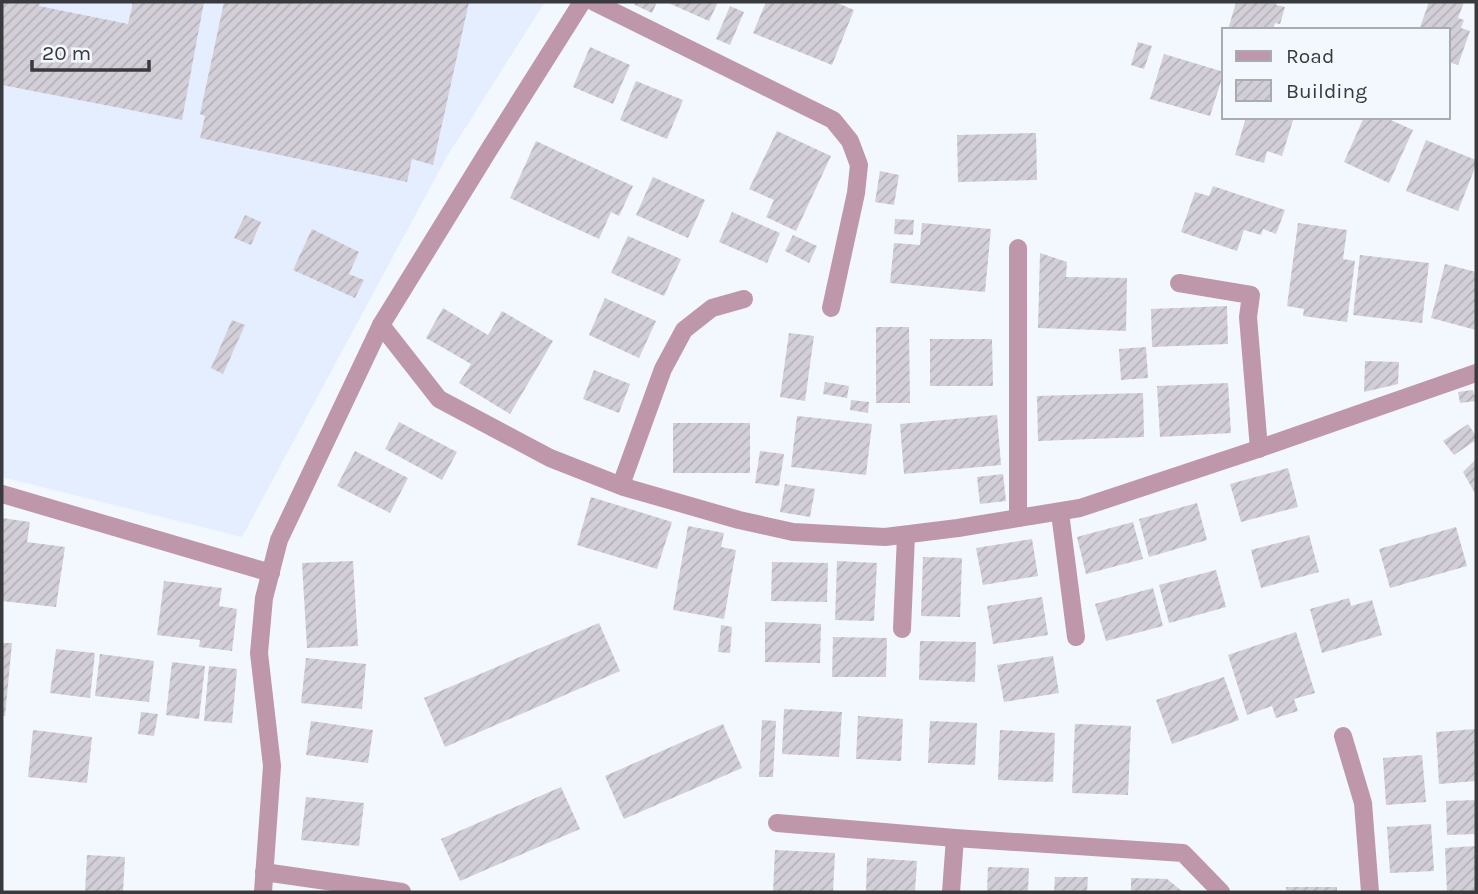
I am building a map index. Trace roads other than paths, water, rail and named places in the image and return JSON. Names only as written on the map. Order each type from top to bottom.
[{"type":"street","points":[[263,892],[272,766],[260,653],[264,598],[279,540],[381,325],[582,2]]},
{"type":"street","points":[[594,2],[833,120],[849,141],[859,165],[856,193],[831,308]]},
{"type":"street","points":[[1018,248],[1018,518]]},
{"type":"street","points":[[1180,284],[1251,295],[1248,317],[1259,449]]},
{"type":"street","points":[[621,485],[663,369],[684,330],[712,308],[744,299]]},
{"type":"street","points":[[381,325],[439,399],[550,458],[621,485],[739,520],[793,532],[885,537],[1080,508],[1476,373]]},
{"type":"street","points":[[2,494],[271,573]]},
{"type":"street","points":[[1060,513],[1076,637]]},
{"type":"street","points":[[902,629],[906,535]]},
{"type":"street","points":[[1343,736],[1363,803],[1370,892]]},
{"type":"street","points":[[777,823],[1183,853],[1221,892]]},
{"type":"street","points":[[951,892],[955,838]]},
{"type":"street","points":[[264,872],[402,892]]}]
